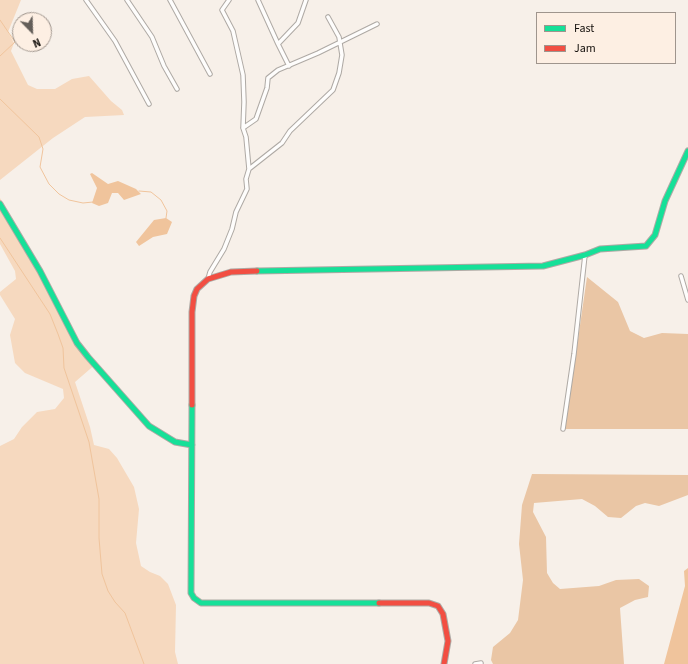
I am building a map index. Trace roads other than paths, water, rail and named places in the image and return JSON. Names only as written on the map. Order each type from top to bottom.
[{"type":"street","points":[[86,0],[115,41],[149,104]]},
{"type":"street","points":[[127,0],[152,37],[164,66],[177,89]]},
{"type":"street","points":[[170,0],[210,74]]},
{"type":"street","points":[[208,279],[210,272],[224,250],[232,229],[236,212],[247,189],[246,179],[249,169],[246,137],[243,128],[243,75],[233,31],[222,10],[229,0]]},
{"type":"street","points":[[258,0],[289,66]]},
{"type":"street","points":[[278,44],[298,24],[306,0]]},
{"type":"street","points":[[249,169],[282,143],[290,131],[333,90],[339,73],[342,55],[339,37],[328,17]]},
{"type":"street","points":[[243,128],[256,119],[267,88],[268,78],[278,70],[377,24]]},
{"type":"street","points":[[445,664],[448,640],[443,614],[438,606],[429,603],[212,603],[197,601],[191,592],[192,312],[197,289],[208,279],[232,272],[543,266],[585,255],[600,249],[646,246],[655,235],[664,201],[688,151]]},
{"type":"street","points":[[0,204],[40,271],[77,343],[88,357],[118,393],[149,426],[175,442],[192,446]]},
{"type":"street","points":[[563,429],[574,354],[585,255]]},
{"type":"street","points":[[681,276],[688,300]]},
{"type":"street","points":[[475,664],[481,663]]},
{"type":"waterway","points":[[0,20],[15,42],[0,56]]},
{"type":"waterway","points":[[0,99],[39,137],[43,149],[40,167],[49,184],[59,194],[69,200],[83,203],[93,202]]},
{"type":"waterway","points":[[139,191],[151,192],[161,200],[167,211],[166,218]]},
{"type":"waterway","points":[[0,238],[50,314],[63,348],[64,368],[89,442],[99,499],[99,538],[102,574],[108,591],[125,613],[144,664]]}]
